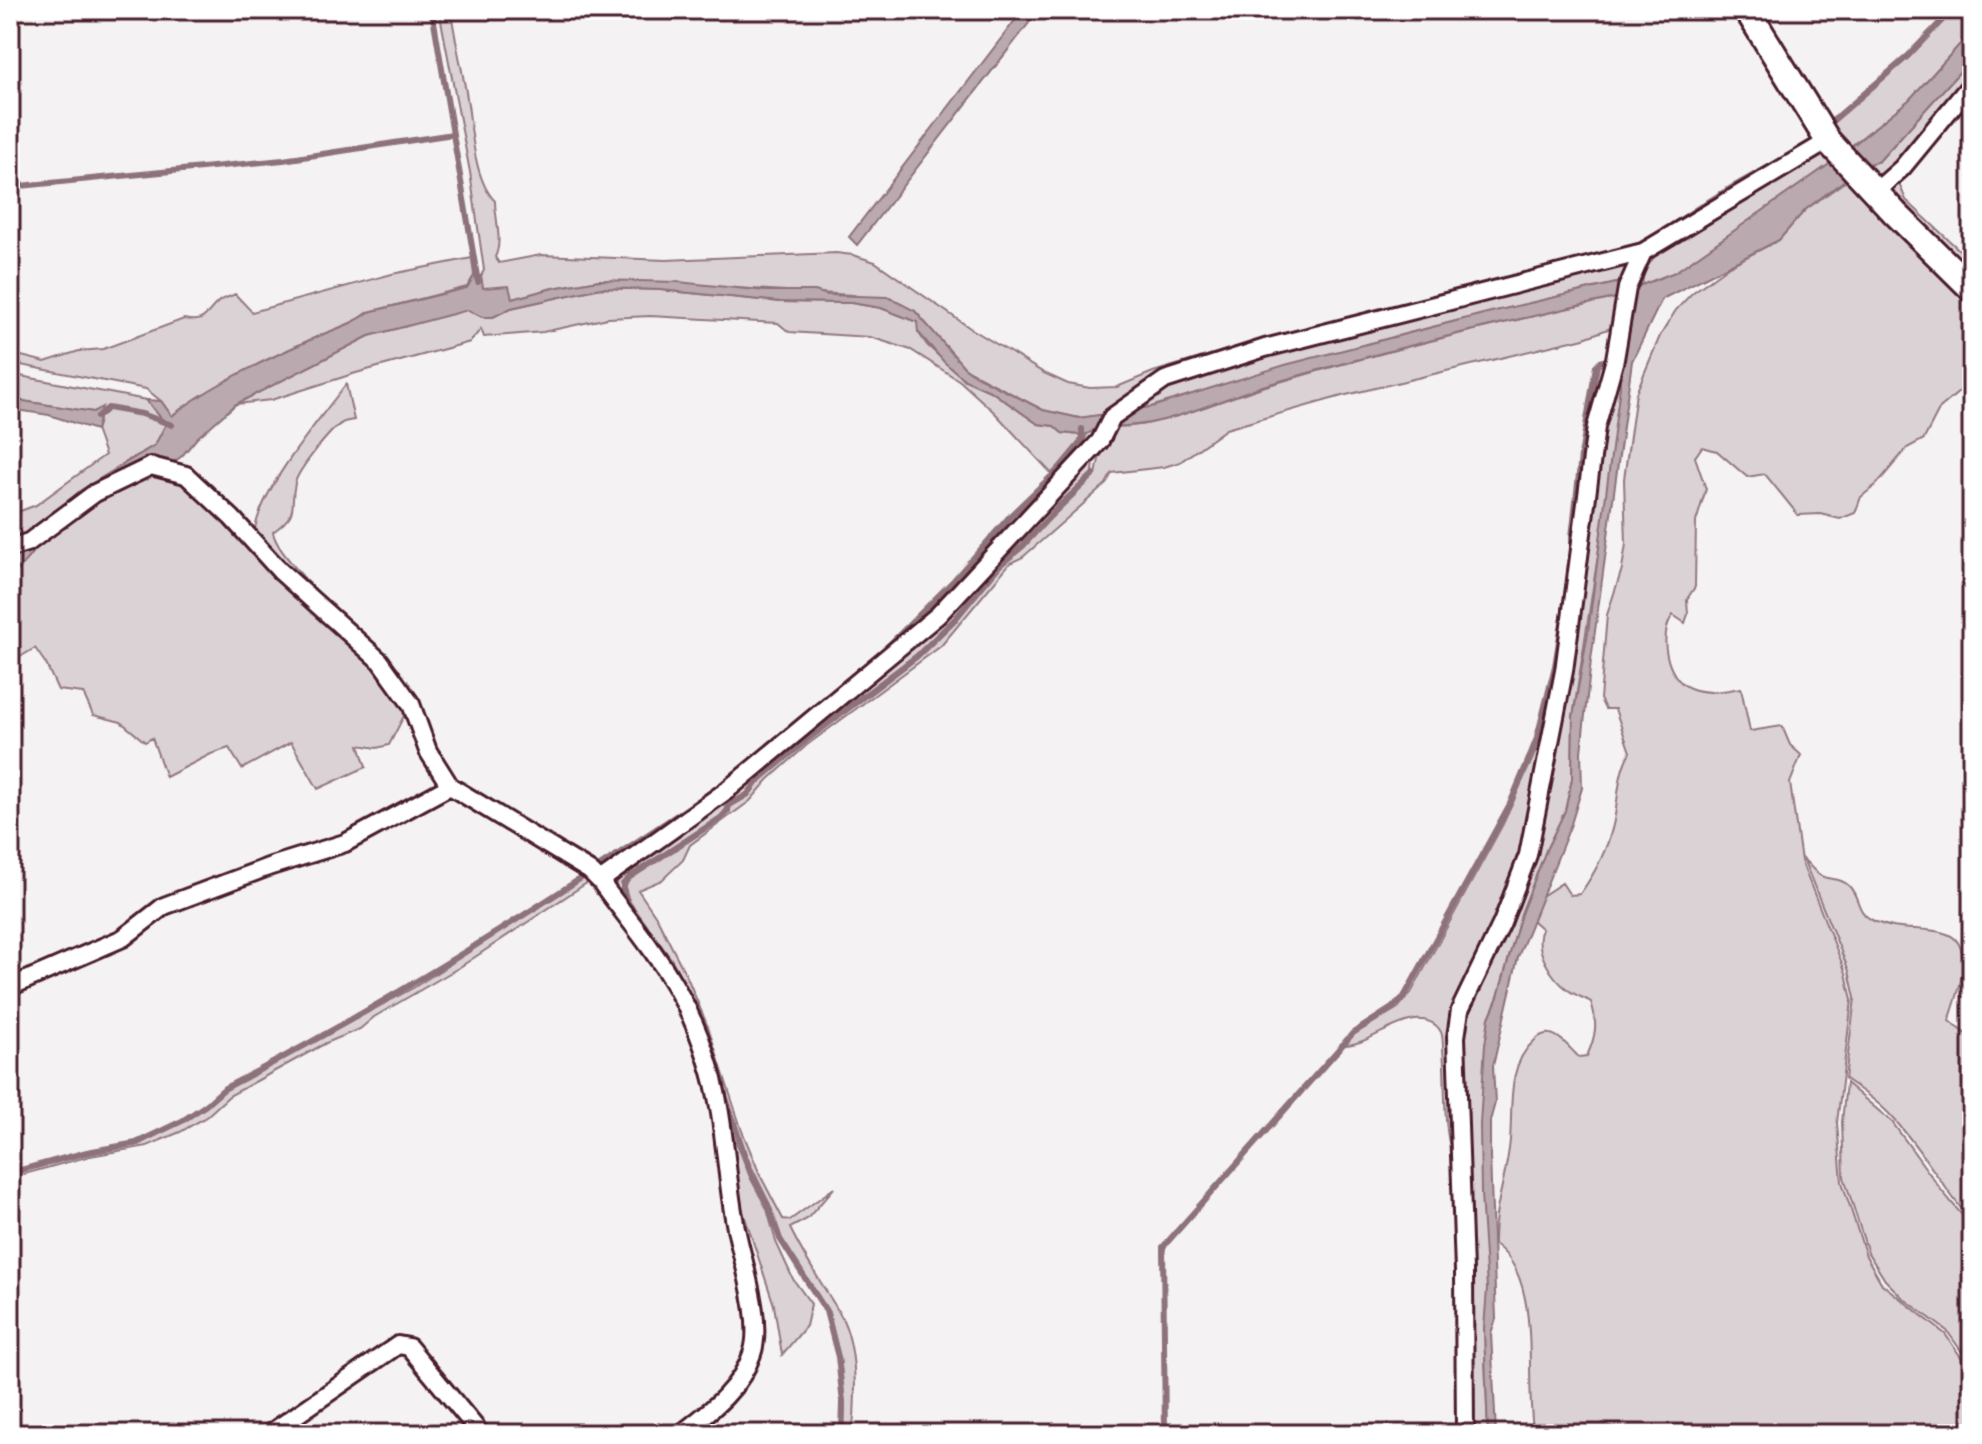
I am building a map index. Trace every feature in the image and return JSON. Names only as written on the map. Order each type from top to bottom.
[{"type":"street","points":[[1747,10],[1830,143],[1972,289]]},
{"type":"street","points":[[1875,192],[1902,168],[1972,83]]},
{"type":"street","points":[[600,881],[726,791],[938,615],[1100,441],[1112,417],[1165,380],[1265,348],[1643,252],[1830,143]]},
{"type":"street","points":[[1465,1434],[1464,1271],[1456,1037],[1460,1010],[1502,923],[1528,855],[1564,671],[1596,427],[1615,359],[1627,288],[1643,252]]},
{"type":"street","points":[[10,548],[29,542],[95,493],[151,466],[186,475],[232,518],[280,571],[380,661],[411,704],[428,751],[450,786],[590,871],[600,881],[652,950],[678,992],[708,1061],[717,1099],[735,1223],[753,1302],[754,1350],[746,1369],[721,1403],[681,1434]]},
{"type":"street","points":[[10,987],[123,938],[164,906],[271,866],[345,843],[450,786]]},
{"type":"street","points":[[269,1434],[398,1345],[409,1347],[480,1434]]},
{"type":"shaded area","points":[[439,10],[451,10],[478,166],[482,180],[495,201],[499,237],[495,257],[499,263],[541,255],[666,260],[836,253],[853,255],[875,262],[970,328],[1044,373],[1068,384],[1090,388],[1117,387],[1153,372],[1243,345],[1480,285],[1207,361],[1111,414],[1079,418],[1043,410],[976,375],[964,367],[915,311],[853,295],[600,280],[512,299],[483,289],[481,276],[484,270],[470,172]]},
{"type":"shaded area","points":[[1023,10],[1039,10],[857,245],[849,237]]},
{"type":"shaded area","points":[[1954,10],[1972,10],[1972,31],[1909,100],[1851,146],[1843,147],[1826,128],[1909,56]]},
{"type":"shaded area","points":[[1972,31],[1972,58],[1879,161],[1865,165],[1805,210],[1779,240],[1662,299],[1632,361],[1591,660],[1581,752],[1582,788],[1571,824],[1518,957],[1493,1066],[1495,1103],[1490,1121],[1490,1156],[1496,1319],[1491,1333],[1496,1434],[1488,1434],[1484,1329],[1487,1288],[1480,1124],[1485,1045],[1489,1018],[1498,997],[1521,914],[1565,811],[1572,779],[1573,717],[1588,632],[1620,387],[1620,297],[1354,360],[1266,385],[1164,420],[1123,426],[1103,425],[1080,435],[1062,433],[1054,426],[1038,424],[992,392],[965,380],[944,362],[918,332],[917,322],[881,308],[851,303],[781,302],[660,290],[601,288],[511,308],[493,317],[482,317],[468,310],[369,336],[236,404],[197,438],[182,456],[160,472],[104,495],[40,543],[10,580],[10,551],[81,490],[155,445],[166,424],[146,400],[161,401],[172,416],[242,372],[369,312],[467,288],[474,276],[481,276],[483,288],[509,286],[512,299],[599,280],[678,282],[766,291],[815,291],[828,295],[888,297],[915,311],[964,367],[976,376],[1043,410],[1079,418],[1151,407],[1285,365],[1625,281],[1642,285],[1675,272],[1831,163],[1909,100]]},
{"type":"shaded area","points":[[1972,58],[1972,74],[1901,163],[1881,175],[1865,165],[1879,161]]},
{"type":"shaded area","points":[[1808,144],[1637,249],[1720,192]]},
{"type":"shaded area","points":[[1823,149],[1831,163],[1676,272],[1642,285],[1644,272],[1658,251]]},
{"type":"shaded area","points":[[1897,179],[1906,200],[1972,262],[1972,277],[1892,198],[1890,189]]},
{"type":"shaded area","points":[[1853,180],[1972,296],[1972,376],[1967,385],[1940,408],[1924,439],[1907,448],[1877,484],[1861,497],[1855,513],[1840,519],[1820,514],[1798,515],[1765,474],[1747,477],[1717,451],[1702,447],[1695,457],[1706,489],[1696,522],[1695,587],[1687,599],[1685,623],[1673,615],[1668,623],[1665,644],[1670,666],[1682,683],[1703,691],[1741,688],[1750,731],[1782,726],[1790,745],[1801,755],[1790,783],[1801,861],[1846,973],[1852,1000],[1837,1123],[1842,1182],[1866,1256],[1882,1284],[1945,1334],[1972,1373],[1972,1434],[1534,1434],[1526,1305],[1510,1260],[1494,1244],[1494,1231],[1510,1140],[1513,1088],[1519,1062],[1525,1051],[1543,1035],[1558,1037],[1579,1057],[1587,1056],[1594,1036],[1595,1016],[1591,1002],[1568,990],[1550,970],[1540,945],[1542,929],[1532,920],[1542,896],[1562,883],[1570,895],[1580,894],[1591,878],[1610,834],[1620,778],[1630,752],[1615,709],[1605,709],[1600,699],[1607,615],[1622,569],[1626,544],[1624,479],[1636,393],[1660,336],[1676,310],[1692,293],[1729,266],[1779,240],[1805,210],[1843,183]]},
{"type":"shaded area","points":[[472,258],[474,276],[467,287],[369,312],[242,372],[172,416],[161,401],[146,389],[10,363],[10,353],[45,362],[79,351],[103,349],[184,319],[201,319],[219,302],[235,294],[252,312],[392,274]]},
{"type":"shaded area","points":[[1633,264],[1625,281],[1386,339],[1151,407],[1134,409],[1167,384],[1266,353]]},
{"type":"shaded area","points":[[600,288],[660,290],[781,302],[851,303],[881,308],[918,322],[918,332],[927,345],[965,380],[992,392],[1038,424],[1054,426],[1062,433],[1080,435],[1079,442],[1052,474],[960,381],[911,350],[870,337],[789,332],[778,323],[650,316],[608,318],[543,332],[484,337],[481,329],[470,342],[271,400],[236,404],[369,336],[468,309],[482,317],[493,317],[511,308]]},
{"type":"shaded area","points":[[1620,297],[1616,326],[1584,338],[1342,396],[1226,429],[1180,462],[1112,473],[1106,484],[1023,557],[1010,563],[941,646],[807,745],[750,801],[690,845],[683,860],[662,880],[638,890],[657,918],[687,977],[708,1027],[742,1131],[783,1219],[790,1220],[834,1188],[807,1219],[790,1228],[841,1316],[850,1342],[855,1406],[852,1434],[844,1434],[845,1403],[840,1358],[829,1312],[781,1238],[770,1205],[743,1149],[716,1058],[689,992],[671,959],[629,901],[625,887],[631,877],[723,818],[731,806],[750,795],[759,781],[918,658],[957,620],[1000,567],[1096,475],[1099,459],[1106,447],[1094,461],[1093,472],[998,565],[955,618],[916,655],[841,710],[757,779],[747,793],[732,801],[730,798],[727,800],[726,809],[720,816],[630,875],[621,885],[622,895],[670,964],[706,1038],[731,1129],[767,1209],[776,1242],[793,1279],[811,1304],[806,1326],[782,1355],[774,1305],[732,1178],[720,1100],[710,1060],[682,992],[617,898],[615,885],[625,871],[698,819],[942,616],[1072,478],[1100,446],[1110,426],[1146,424],[1167,419],[1356,360]]},
{"type":"shaded area","points":[[1620,358],[1620,387],[1607,497],[1573,717],[1572,779],[1565,811],[1521,914],[1498,997],[1489,1018],[1485,1046],[1488,1288],[1484,1329],[1488,1434],[1473,1434],[1465,1029],[1468,1010],[1524,886],[1600,429]]},
{"type":"shaded area","points":[[1611,363],[1561,668],[1515,881],[1462,990],[1455,1159],[1446,1123],[1443,1038],[1436,1026],[1415,1020],[1346,1045],[1353,1035],[1398,1008],[1411,993],[1503,824],[1533,758],[1546,720],[1557,667],[1574,550],[1581,473],[1599,366]]},
{"type":"shaded area","points":[[10,374],[146,400],[166,424],[155,445],[127,461],[27,536],[10,544],[10,515],[36,505],[105,455],[96,430],[99,421],[93,412],[10,401]]},
{"type":"shaded area","points":[[346,384],[354,420],[337,427],[308,460],[295,483],[291,514],[273,532],[294,566],[348,623],[298,580],[254,535],[258,517],[278,477]]},
{"type":"shaded area","points":[[10,401],[93,412],[102,407],[96,430],[49,415],[10,409]]},
{"type":"shaded area","points":[[1102,425],[1103,428],[937,611],[724,790],[601,873],[597,870],[723,787],[891,647],[957,581],[1013,516],[1063,469],[1082,447],[1087,434]]},
{"type":"shaded area","points":[[160,472],[187,479],[378,665],[408,708],[389,745],[377,748],[359,745],[366,767],[318,789],[291,742],[242,769],[229,748],[166,777],[152,738],[145,742],[121,722],[93,715],[83,693],[58,690],[35,648],[10,663],[10,580],[24,562],[76,514],[117,489]]},
{"type":"shaded area","points":[[1803,859],[1821,876],[1846,883],[1863,913],[1872,920],[1891,927],[1944,933],[1955,939],[1961,948],[1962,972],[1949,1021],[1972,1039],[1972,1222],[1893,1118],[1845,1079],[1855,998],[1849,971]]},
{"type":"shaded area","points":[[589,875],[591,880],[460,967],[374,1017],[360,1029],[326,1043],[229,1096],[206,1117],[180,1132],[147,1146],[90,1156],[10,1178],[10,1174],[138,1145],[186,1120],[226,1090],[413,988]]},
{"type":"shaded area","points":[[1846,1083],[1892,1122],[1972,1227],[1972,1366],[1947,1331],[1903,1298],[1885,1280],[1868,1253],[1844,1177],[1842,1122]]},
{"type":"waterway","points":[[432,10],[478,282]]},
{"type":"waterway","points":[[1829,124],[1908,56],[1952,10]]},
{"type":"waterway","points":[[10,187],[283,160],[453,134]]},
{"type":"waterway","points":[[1572,554],[1581,456],[1596,366],[1599,362],[1612,359]]},
{"type":"waterway","points":[[97,417],[108,408],[142,414],[172,425]]},
{"type":"waterway","points":[[886,648],[954,580],[1011,515],[1060,468],[1082,441],[1082,429]]},
{"type":"waterway","points":[[730,805],[747,795],[758,781],[809,738],[917,656],[955,619],[999,566],[1094,474]]},
{"type":"waterway","points":[[1165,1434],[1163,1247],[1353,1033],[1404,997],[1510,804],[1526,766],[1537,738],[1555,666],[1567,593]]},
{"type":"waterway","points":[[745,765],[862,668]]},
{"type":"waterway","points":[[10,1173],[87,1152],[136,1143],[182,1121],[225,1088],[348,1021],[469,949],[704,797]]},
{"type":"waterway","points":[[683,985],[670,961],[628,903],[623,884],[721,818],[728,811],[729,799]]},
{"type":"waterway","points":[[725,1096],[751,1174],[768,1205],[780,1239],[826,1311],[838,1357],[843,1403],[842,1434]]}]
